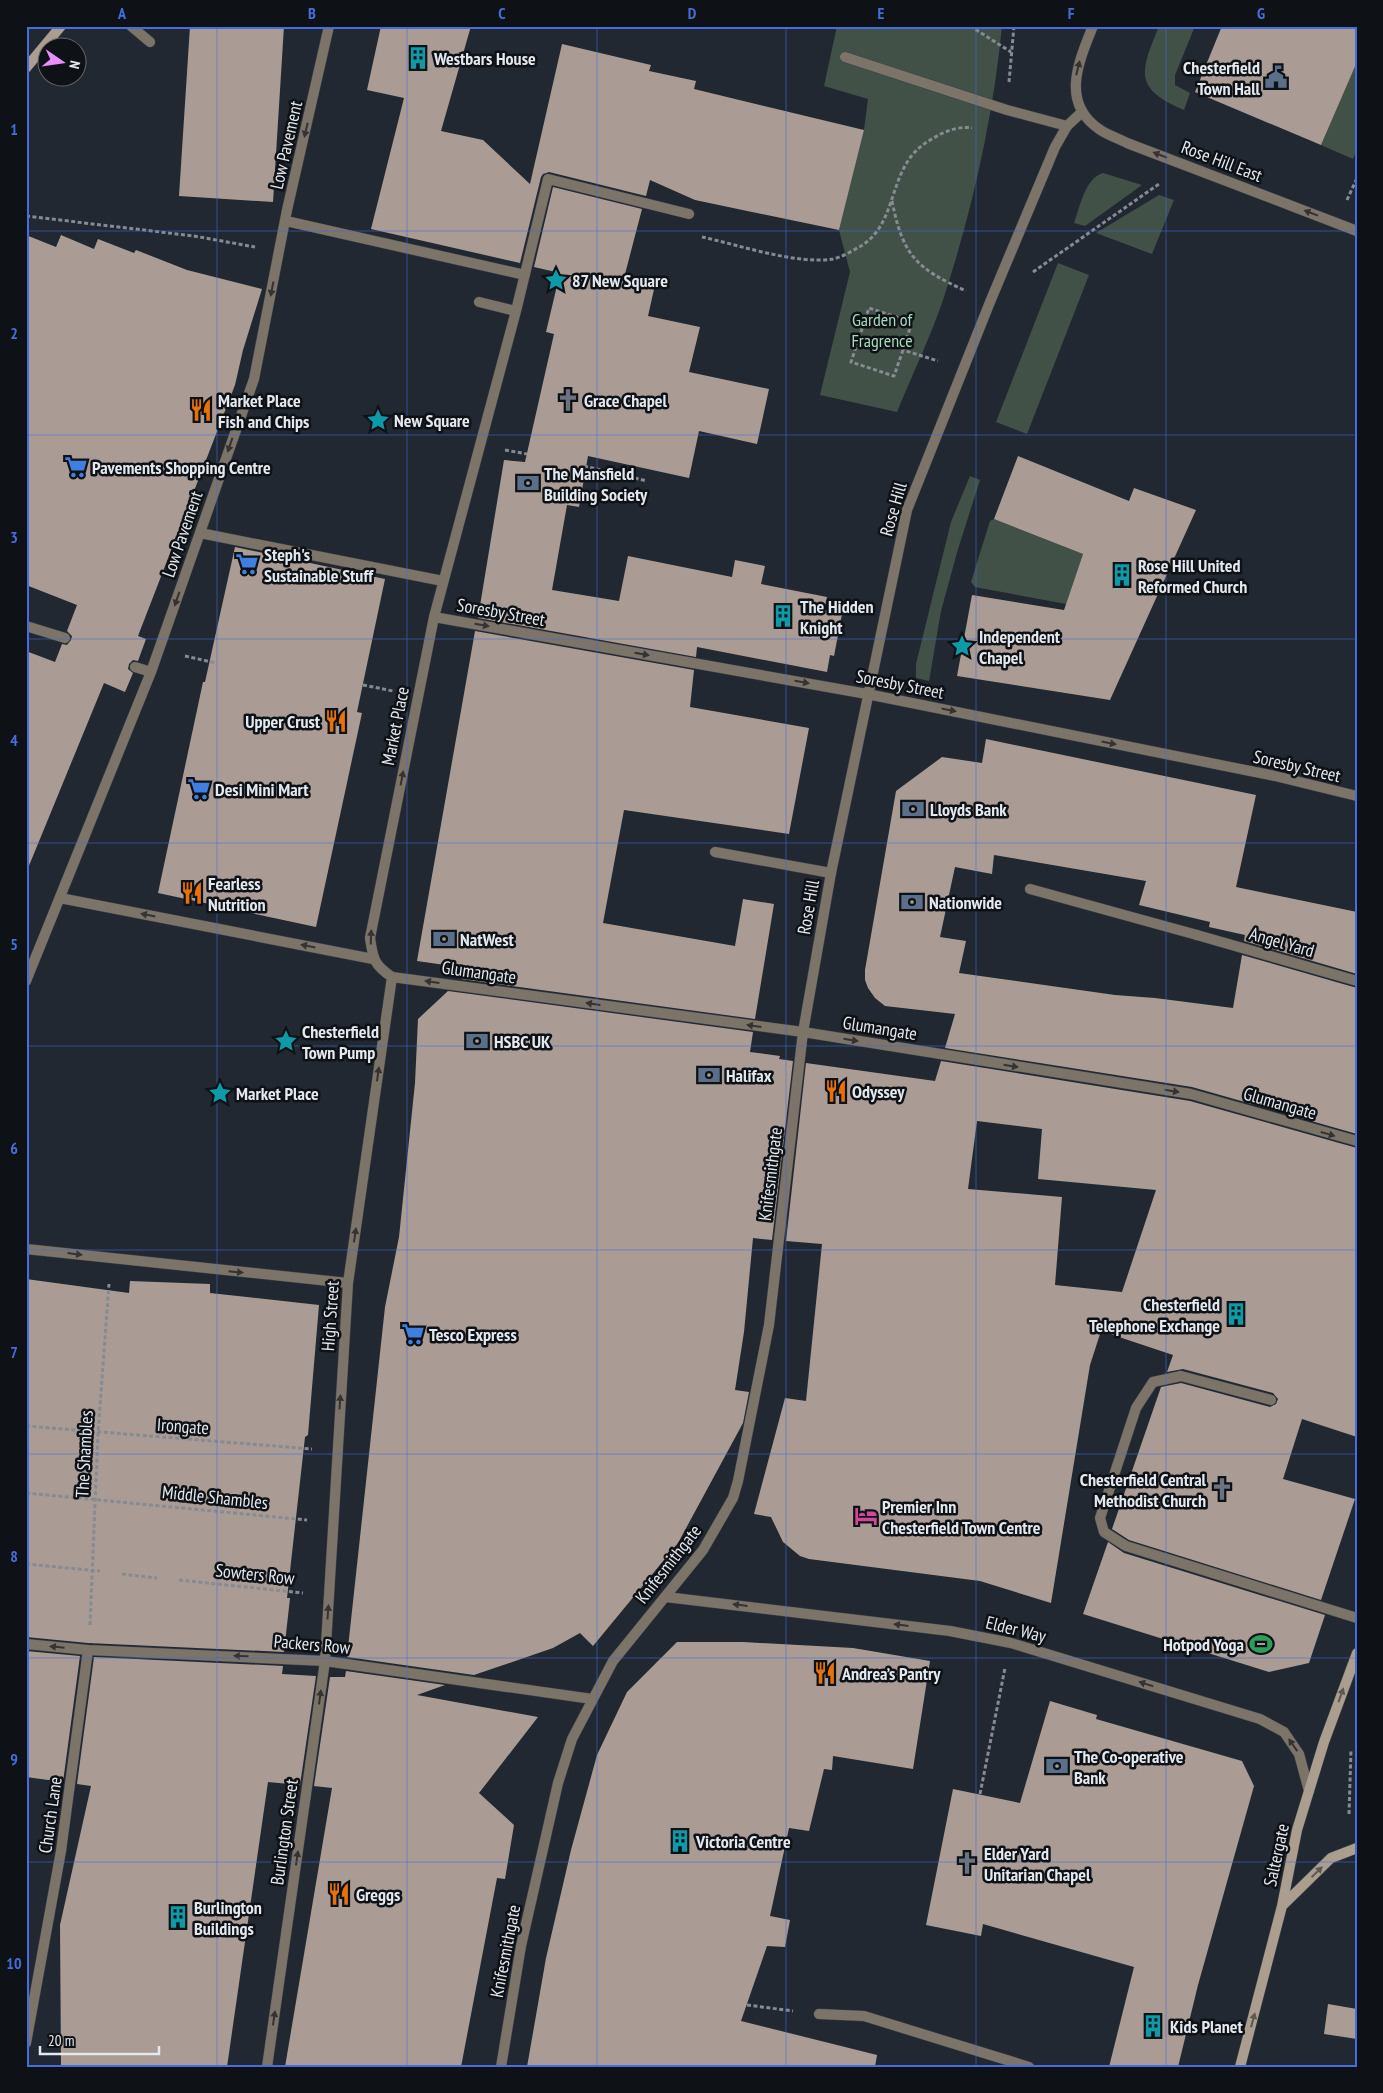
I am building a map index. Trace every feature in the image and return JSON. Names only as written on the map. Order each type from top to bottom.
[{"type":"street","points":[[26,68],[61,26]]},
{"type":"street","points":[[131,26],[150,42]]},
{"type":"street","name":"Low Pavement","points":[[26,981],[151,672],[254,379],[286,221],[329,26]]},
{"type":"street","points":[[1082,112],[1076,97],[1075,74],[1093,26]]},
{"type":"street","points":[[845,57],[1007,110],[1067,126]]},
{"type":"street","name":"Rose Hill","points":[[802,1032],[831,873],[867,694],[907,510],[962,369],[1055,147],[1067,126],[1082,112]]},
{"type":"street","name":"Rose Hill East","points":[[1082,112],[1098,129],[1127,143],[1357,231]]},
{"type":"street","points":[[434,617],[516,311],[548,179],[689,214]]},
{"type":"street","points":[[286,221],[525,275]]},
{"type":"street","points":[[479,302],[516,311]]},
{"type":"street","points":[[200,533],[443,581]]},
{"type":"street","name":"Soresby Street","points":[[434,617],[867,694],[1275,776],[1357,796]]},
{"type":"street","name":"Market Place","points":[[373,959],[370,938],[434,617]]},
{"type":"street","points":[[26,626],[65,638]]},
{"type":"street","points":[[135,667],[151,672]]},
{"type":"street","points":[[716,852],[831,873]]},
{"type":"street","name":"Angel Yard","points":[[1030,889],[1357,982]]},
{"type":"street","points":[[60,898],[373,959],[381,969],[392,977]]},
{"type":"street","name":"Glumangate","points":[[392,977],[802,1032],[1191,1094],[1357,1142]]},
{"type":"street","name":"High Street","points":[[325,1661],[348,1283],[392,977]]},
{"type":"street","name":"Knifesmithgate","points":[[501,2067],[521,1946],[558,1782],[572,1739],[613,1662],[703,1550],[733,1498],[738,1481],[769,1325],[802,1032]]},
{"type":"street","points":[[26,1249],[348,1283]]},
{"type":"street","points":[[1271,1400],[1181,1376],[1153,1382],[1136,1408],[1100,1518],[1104,1532],[1126,1546],[1357,1618]]},
{"type":"street","name":"Elder Way","points":[[666,1597],[950,1631],[1011,1643],[1260,1719],[1284,1732],[1299,1754],[1309,1791]]},
{"type":"street","name":"Packers Row","points":[[26,1644],[88,1650],[325,1661],[592,1699]]},
{"type":"street","name":"Church Lane","points":[[26,2042],[61,1851],[88,1650]]},
{"type":"street","name":"Saltergate","points":[[1240,2067],[1282,1906],[1297,1830],[1324,1742],[1357,1653]]},
{"type":"street","name":"Burlington Street","points":[[267,2067],[325,1661]]},
{"type":"street","points":[[1282,1906],[1331,1858],[1357,1848]]},
{"type":"street","points":[[819,2014],[864,2016],[1029,2067]]},
{"type":"path","points":[[970,26],[1011,52]]},
{"type":"path","points":[[689,214],[693,235],[785,256],[809,260],[833,259],[853,251],[871,240],[884,222],[896,185],[914,153],[942,133],[967,127],[975,129]]},
{"type":"path","points":[[1030,273],[1186,165]]},
{"type":"path","points":[[892,200],[898,228],[914,258],[926,270],[990,302]]},
{"type":"path","points":[[26,216],[194,236],[280,252]]},
{"type":"path","points":[[869,308],[912,322],[903,350],[894,376],[851,362],[869,308]]},
{"type":"path","points":[[903,350],[962,369]]},
{"type":"path","points":[[584,466],[647,481]]},
{"type":"path","points":[[159,650],[216,663]]},
{"type":"path","name":"The Shambles","points":[[88,1650],[98,1433],[112,1259]]},
{"type":"path","name":"Irongate","points":[[26,1426],[337,1450]]},
{"type":"path","name":"Middle Shambles","points":[[26,1493],[333,1522]]},
{"type":"path","points":[[26,1564],[100,1571]]},
{"type":"path","points":[[122,1574],[157,1578]]},
{"type":"path","name":"Sowters Row","points":[[179,1580],[329,1595]]},
{"type":"path","points":[[980,1794],[1011,1643]]},
{"type":"path","points":[[1349,1814],[1351,1740]]},
{"type":"path","points":[[747,2005],[819,2014]]},
{"type":"green space","name":"Garden of Fragrence","points":[[837,26],[1002,26],[987,130],[963,233],[938,314],[897,412],[820,395],[850,272],[839,230],[864,130],[868,99],[824,86]]},
{"type":"green space","points":[[1159,26],[1195,26],[1175,75],[1175,85],[1190,93],[1184,110],[1156,94],[1148,86],[1145,77],[1148,55]]},
{"type":"green space","points":[[1357,62],[1357,149],[1353,159],[1321,145]]},
{"type":"green space","points":[[1103,173],[1142,185],[1085,226],[1074,223],[1087,187],[1097,176]]},
{"type":"green space","points":[[1159,195],[1174,200],[1152,254],[1096,233]]},
{"type":"green space","points":[[1058,263],[1089,275],[1027,434],[996,422]]},
{"type":"green space","points":[[970,476],[980,480],[941,611],[929,681],[916,678],[916,664],[951,522]]},
{"type":"green space","points":[[994,519],[1083,554],[1066,604],[975,587],[971,582],[990,521]]},
{"type":"building","points":[[190,26],[284,26],[273,202],[179,196]]},
{"type":"building","points":[[381,26],[471,26],[441,131],[483,140],[530,184],[562,44],[651,65],[649,71],[696,81],[694,89],[864,130],[839,230],[695,200],[650,180],[646,196],[549,172],[541,177],[520,263],[371,229],[404,98],[367,90]]},
{"type":"building","name":"Chesterfield Town Hall","points":[[1222,26],[1357,26],[1357,62],[1321,145],[1195,92]]},
{"type":"building","points":[[553,187],[642,209],[624,278],[655,285],[648,316],[700,327],[689,372],[769,389],[757,444],[699,431],[689,478],[588,456],[579,507],[567,505],[552,590],[619,601],[628,556],[732,577],[735,560],[765,566],[761,584],[827,597],[824,610],[842,614],[834,656],[830,655],[827,672],[697,647],[696,657],[478,618],[504,460],[525,462],[554,334],[546,332],[560,273],[534,267]]},
{"type":"building","name":"Pavements Shopping Centre","points":[[26,235],[56,247],[61,235],[94,249],[98,239],[134,253],[136,250],[187,270],[262,289],[243,350],[235,385],[138,636],[146,639],[138,661],[133,660],[129,664],[128,669],[133,673],[125,692],[104,683],[26,873],[26,651],[55,662],[62,644],[67,645],[71,640],[72,636],[67,631],[77,605],[26,585]]},
{"type":"building","name":"Rose Hill United Reformed Church","points":[[1018,456],[1129,501],[1134,488],[1196,510],[1110,700],[957,676],[972,595],[1064,610],[1083,554],[994,519]]},
{"type":"building","points":[[235,547],[385,579],[357,712],[362,713],[316,927],[158,893],[203,682],[205,682]]},
{"type":"building","points":[[475,631],[694,670],[690,707],[809,728],[789,834],[624,810],[603,923],[735,946],[743,899],[774,904],[755,1019],[461,979],[473,969],[417,961]]},
{"type":"building","points":[[986,739],[1256,795],[1236,887],[1357,912],[1357,974],[1244,941],[1245,935],[1209,927],[1210,922],[1139,905],[1146,881],[994,855],[992,874],[955,867],[940,937],[966,941],[959,973],[1115,995],[1233,1008],[1242,955],[1357,988],[1357,1134],[1192,1087],[945,1048],[955,1014],[885,1006],[875,998],[865,980],[865,970],[896,791],[942,757],[982,763]]},
{"type":"building","points":[[448,991],[753,1032],[750,1052],[780,1056],[779,1059],[793,1061],[772,1240],[753,1238],[744,1332],[735,1390],[749,1392],[743,1423],[678,1543],[593,1646],[580,1633],[553,1648],[474,1675],[347,1657],[385,1307],[399,1237],[415,1083],[418,1019]]},
{"type":"building","points":[[941,1061],[1190,1101],[1357,1148],[1357,1437],[1302,1419],[1283,1479],[1355,1499],[1321,1600],[1129,1540],[1112,1529],[1161,1387],[1181,1383],[1270,1407],[1276,1404],[1278,1399],[1273,1393],[1183,1369],[1167,1372],[1173,1355],[1101,1331],[1090,1365],[1051,1603],[980,1581],[809,1559],[800,1556],[783,1542],[771,1517],[754,1514],[785,1398],[806,1401],[822,1244],[786,1241],[806,1063],[935,1081]],"holes":[[[977,1121],[1042,1129],[1038,1179],[1156,1190],[1122,1292],[1055,1285],[1062,1197],[968,1189]]]},
{"type":"building","points":[[26,1279],[129,1293],[130,1281],[210,1284],[210,1293],[319,1305],[308,1435],[305,1437],[287,1598],[290,1598],[284,1652],[88,1643],[26,1637]]},
{"type":"building","points":[[1108,1542],[1124,1553],[1325,1615],[1309,1663],[1269,1672],[1083,1614]]},
{"type":"building","name":"Victoria Centre","points":[[677,1642],[743,1642],[853,1648],[930,1661],[913,1769],[833,1756],[832,1770],[824,1769],[809,1831],[789,1828],[770,1916],[790,1920],[785,1947],[767,1946],[741,2021],[877,2055],[875,2067],[527,2067],[546,1958],[571,1850],[597,1755],[627,1692]]},
{"type":"building","points":[[26,1651],[80,1656],[63,1782],[26,1777]]},
{"type":"building","name":"Burlington Buildings","points":[[94,1657],[283,1666],[282,1674],[316,1676],[300,1785],[268,1782],[227,2067],[61,2067],[60,1925],[91,1786],[77,1784]]},
{"type":"building","points":[[346,1671],[445,1685],[417,1695],[538,1717],[479,1793],[514,1825],[505,1879],[497,1878],[461,2067],[285,2067],[332,1788],[314,1786],[330,1677],[345,1677]]},
{"type":"building","points":[[1050,1701],[1097,1715],[1096,1719],[1242,1761],[1254,1786],[1198,1985],[1178,2067],[1109,2067],[1134,1967],[983,1924],[981,1936],[926,1925],[953,1789],[1020,1803]]},
{"type":"building","points":[[1328,2004],[1357,2009],[1357,2039],[1324,2034]]},
{"type":"place","name":"Westbars House","points":[[418,58]]},
{"type":"place","name":"Chesterfield Town Hall","points":[[1276,77]]},
{"type":"place","name":"87 New Square","points":[[556,280]]},
{"type":"place","name":"Grace Chapel","points":[[568,400]]},
{"type":"place","name":"Market Place Fish and Chips","points":[[201,410]]},
{"type":"place","name":"New Square","points":[[378,420]]},
{"type":"place","name":"Pavements Shopping Centre","points":[[76,467]]},
{"type":"place","name":"The Mansfield Building Society","points":[[528,483]]},
{"type":"place","name":"Steph's Sustainable Stuff","points":[[247,564]]},
{"type":"place","name":"Rose Hill United Reformed Church","points":[[1122,575]]},
{"type":"place","name":"The Hidden Knight","points":[[783,616]]},
{"type":"place","name":"Independent Chapel","points":[[962,646]]},
{"type":"place","name":"Upper Crust","points":[[336,721]]},
{"type":"place","name":"Desi Mini Mart","points":[[199,789]]},
{"type":"place","name":"Lloyds Bank","points":[[913,809]]},
{"type":"place","name":"Fearless Nutrition","points":[[192,893]]},
{"type":"place","name":"Nationwide","points":[[912,902]]},
{"type":"place","name":"NatWest","points":[[444,939]]},
{"type":"place","name":"Chesterfield Town Pump","points":[[286,1041]]},
{"type":"place","name":"HSBC UK","points":[[477,1041]]},
{"type":"place","name":"Halifax","points":[[709,1075]]},
{"type":"place","name":"Odyssey","points":[[836,1091]]},
{"type":"place","name":"Market Place","points":[[220,1093]]},
{"type":"place","name":"Chesterfield Telephone Exchange","points":[[1236,1314]]},
{"type":"place","name":"Tesco Express","points":[[413,1334]]},
{"type":"place","name":"Chesterfield Central Methodist Church","points":[[1222,1489]]},
{"type":"place","name":"Premier Inn Chesterfield Town Centre","points":[[866,1516]]},
{"type":"place","name":"Hotpod Yoga","points":[[1261,1644]]},
{"type":"place","name":"Andrea’s Pantry","points":[[825,1673]]},
{"type":"place","name":"The Co-operative Bank","points":[[1057,1766]]},
{"type":"place","name":"Victoria Centre","points":[[680,1841]]},
{"type":"place","name":"Elder Yard Unitarian Chapel","points":[[967,1863]]},
{"type":"place","name":"Greggs","points":[[339,1894]]},
{"type":"place","name":"Burlington Buildings","points":[[178,1917]]},
{"type":"place","name":"Kids Planet","points":[[1153,2026]]}]
